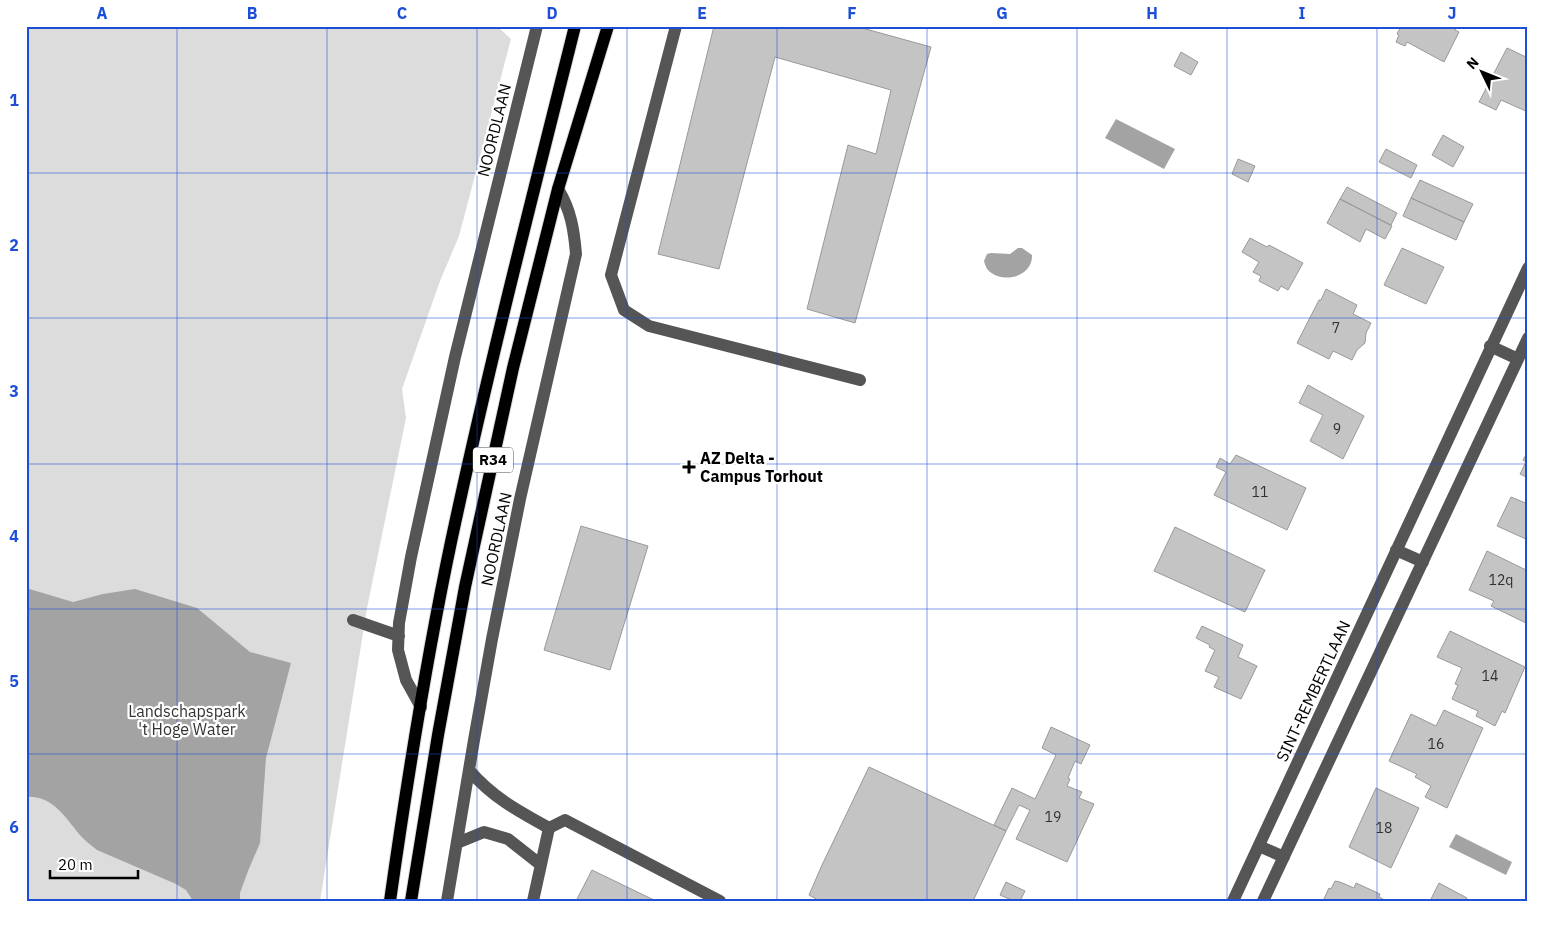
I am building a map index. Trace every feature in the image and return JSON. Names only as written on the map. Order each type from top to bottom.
[{"type":"main road","name":"R34","points":[[390,901],[421,707],[451,543],[488,378],[575,26]]},
{"type":"main road","name":"NOORDLAAN","points":[[411,901],[438,735],[465,587],[513,368],[558,189],[608,26]]},
{"type":"street","name":"NOORDLAAN","points":[[421,707],[406,680],[398,650],[399,623],[411,557],[454,357],[538,26]]},
{"type":"street","points":[[676,26],[611,275],[624,310],[649,326],[860,380]]},
{"type":"street","name":"NOORDLAAN","points":[[447,901],[492,639],[513,533],[576,254],[574,227],[565,201],[558,189]]},
{"type":"street","name":"SINT-REMBERTLAAN","points":[[1233,901],[1528,268]]},
{"type":"street","points":[[1263,901],[1528,338]]},
{"type":"street","points":[[1490,346],[1518,359]]},
{"type":"street","points":[[1396,550],[1423,562]]},
{"type":"street","points":[[353,620],[399,636]]},
{"type":"street","points":[[469,770],[483,787],[505,803],[548,828]]},
{"type":"street","points":[[548,828],[565,820],[720,901]]},
{"type":"street","points":[[533,901],[548,828]]},
{"type":"street","points":[[457,843],[484,832],[508,838],[541,865]]},
{"type":"street","points":[[1259,846],[1284,857]]},
{"type":"green space","name":"Landschapspark 't Hoge Water","points":[[26,26],[497,26],[511,39],[459,236],[440,281],[402,389],[406,418],[367,608],[320,901],[26,901]]},
{"type":"shaded area","points":[[1116,119],[1175,149],[1164,169],[1105,138]]},
{"type":"shaded area","points":[[1018,248],[1022,248],[1032,255],[1028,268],[1023,273],[1017,276],[1003,277],[996,276],[988,270],[984,261],[987,254],[1010,254]]},
{"type":"shaded area","points":[[26,588],[73,602],[103,594],[135,589],[197,608],[250,652],[291,663],[266,758],[260,843],[240,893],[240,901],[193,901],[186,890],[176,884],[97,850],[83,838],[51,803],[35,797],[26,797]]},
{"type":"shaded area","points":[[1456,834],[1512,862],[1506,875],[1449,847]]},
{"type":"building","points":[[714,26],[855,26],[931,47],[855,323],[807,309],[848,145],[876,154],[891,90],[775,57],[719,269],[658,254]]},
{"type":"building","points":[[1401,26],[1457,26],[1455,30],[1459,32],[1444,62],[1407,42],[1405,46],[1396,42]]},
{"type":"building","points":[[1507,48],[1528,58],[1528,112],[1501,100],[1496,110],[1479,102]]},
{"type":"building","points":[[1181,52],[1198,62],[1191,75],[1174,66]]},
{"type":"building","points":[[1443,135],[1464,147],[1453,167],[1432,155]]},
{"type":"building","points":[[1386,149],[1417,165],[1411,178],[1379,162]]},
{"type":"building","points":[[1238,159],[1255,166],[1248,182],[1232,174]]},
{"type":"building","points":[[1420,180],[1473,204],[1464,222],[1411,198]]},
{"type":"building","points":[[1347,187],[1397,213],[1391,225],[1340,199]]},
{"type":"building","points":[[1411,198],[1464,222],[1456,240],[1403,216]]},
{"type":"building","points":[[1340,199],[1392,226],[1385,239],[1366,229],[1360,242],[1327,223]]},
{"type":"building","points":[[1250,238],[1267,247],[1269,245],[1303,263],[1288,290],[1281,286],[1278,291],[1259,281],[1261,276],[1253,272],[1259,262],[1242,252]]},
{"type":"building","points":[[1402,248],[1444,267],[1426,304],[1384,285]]},
{"type":"building","points":[[1326,289],[1357,305],[1353,314],[1371,323],[1366,333],[1365,343],[1357,350],[1352,360],[1333,351],[1329,359],[1297,343]]},
{"type":"building","points":[[1308,385],[1364,416],[1343,459],[1310,441],[1323,415],[1299,403]]},
{"type":"building","points":[[1528,451],[1528,478],[1520,474],[1526,462],[1523,460]]},
{"type":"building","points":[[1236,455],[1306,488],[1287,530],[1214,495],[1226,472],[1216,467],[1220,458],[1230,464]]},
{"type":"building","points":[[1511,497],[1528,504],[1528,540],[1497,526]]},
{"type":"building","points":[[581,526],[648,546],[610,670],[544,650]]},
{"type":"building","points":[[1175,527],[1265,570],[1245,612],[1154,571]]},
{"type":"building","points":[[1487,551],[1528,571],[1528,624],[1491,606],[1494,601],[1469,590]]},
{"type":"building","points":[[1202,626],[1243,645],[1238,657],[1257,666],[1241,699],[1214,687],[1219,677],[1205,671],[1215,650],[1209,647],[1210,645],[1196,638]]},
{"type":"building","points":[[1450,631],[1525,667],[1505,713],[1502,711],[1495,726],[1476,716],[1478,711],[1452,699],[1458,685],[1455,684],[1462,668],[1437,657]]},
{"type":"building","points":[[1444,710],[1483,728],[1447,808],[1425,797],[1431,786],[1415,777],[1417,774],[1389,761],[1411,714],[1436,726]]},
{"type":"building","points":[[1051,727],[1090,745],[1081,764],[1075,761],[1067,786],[1082,792],[1079,798],[1094,804],[1067,862],[1016,839],[1030,810],[1019,805],[1006,831],[994,825],[1012,788],[1035,799],[1056,755],[1042,748]]},
{"type":"building","points":[[869,767],[1006,831],[973,901],[820,901],[809,895]]},
{"type":"building","points":[[1376,788],[1419,808],[1391,868],[1349,847]]},
{"type":"building","points":[[592,870],[656,901],[576,901]]},
{"type":"building","points":[[1335,881],[1354,888],[1356,883],[1380,894],[1379,897],[1383,899],[1382,901],[1323,901],[1329,888],[1331,889]]},
{"type":"building","points":[[1006,882],[1025,891],[1020,901],[1014,901],[1000,895]]},
{"type":"building","points":[[1439,883],[1467,898],[1465,901],[1430,901]]},
{"type":"place","name":"AZ Delta - Campus Torhout","points":[[689,467]]}]
